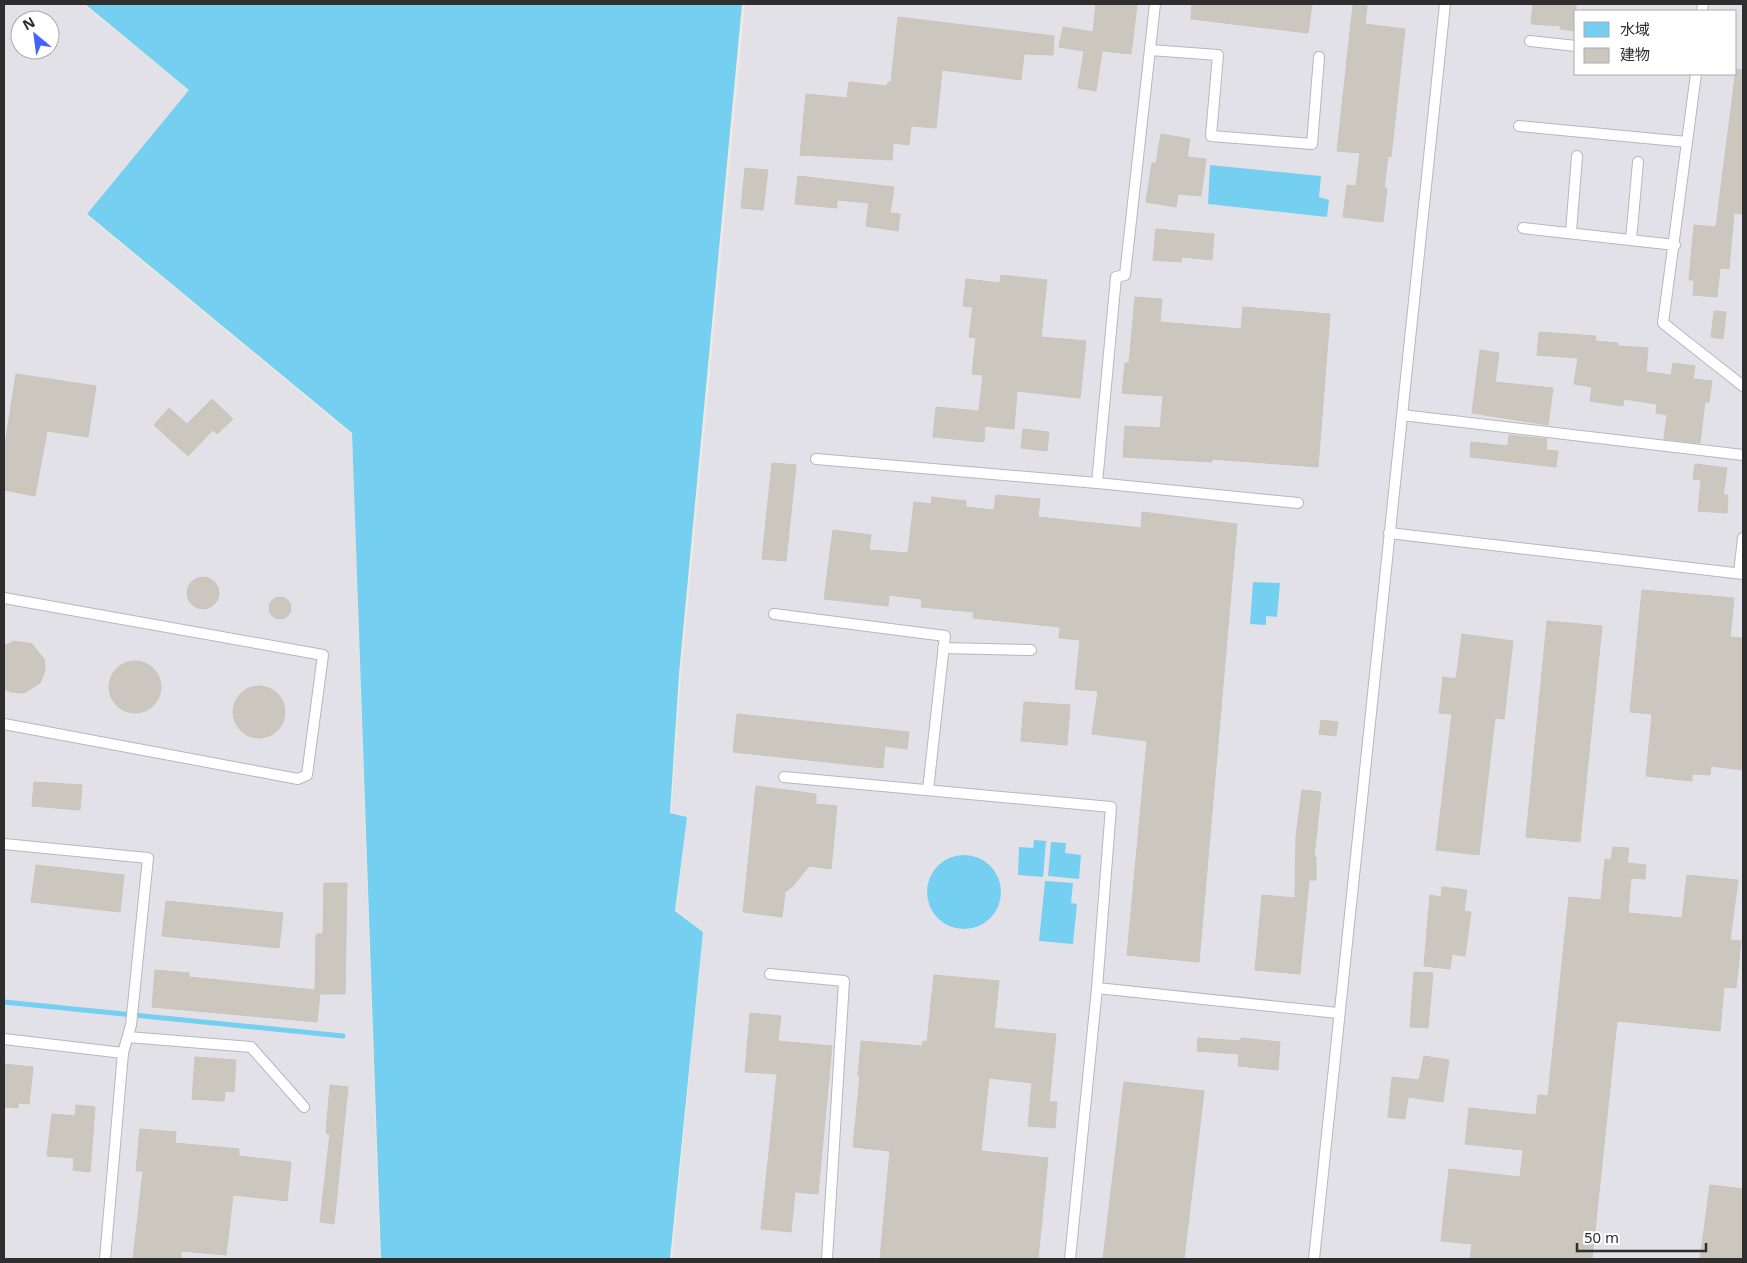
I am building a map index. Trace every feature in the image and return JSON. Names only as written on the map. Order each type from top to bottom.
[{"type":"lane","points":[[1097,483],[1116,277],[1125,275],[1155,4]]},
{"type":"lane","points":[[1314,1259],[1338,1013],[1445,4]]},
{"type":"lane","points":[[1530,41],[1574,46]]},
{"type":"lane","points":[[1150,50],[1218,55],[1211,136],[1312,144],[1320,57]]},
{"type":"lane","points":[[1696,75],[1675,245],[1663,322],[1743,386]]},
{"type":"lane","points":[[1519,126],[1688,142]]},
{"type":"lane","points":[[1571,232],[1577,156]]},
{"type":"lane","points":[[1631,240],[1638,162]]},
{"type":"lane","points":[[1523,228],[1675,245]]},
{"type":"lane","points":[[1402,415],[1743,455]]},
{"type":"lane","points":[[816,459],[1097,483],[1298,503]]},
{"type":"lane","points":[[1389,533],[1741,573],[1743,538]]},
{"type":"lane","points":[[4,598],[323,655],[308,775],[298,779],[4,724]]},
{"type":"lane","points":[[774,614],[945,636],[928,790]]},
{"type":"lane","points":[[943,648],[1031,650]]},
{"type":"lane","points":[[784,777],[1111,807],[1097,988],[1070,1259]]},
{"type":"lane","points":[[4,844],[148,858],[131,1025],[123,1053],[105,1259]]},
{"type":"lane","points":[[770,974],[844,980],[826,1259]]},
{"type":"lane","points":[[1097,988],[1338,1013]]},
{"type":"lane","points":[[128,1037],[251,1047],[304,1107]]},
{"type":"lane","points":[[4,1039],[123,1053]]},
{"type":"shaded area","points":[[4,4],[82,4],[189,90],[86,215],[352,435],[380,1259],[4,1259]]},
{"type":"shaded area","points":[[745,4],[1743,4],[1743,1259],[672,1259],[703,931],[676,911],[687,816],[671,813],[681,675]]},
{"type":"water","points":[[85,4],[742,4],[679,674],[670,813],[687,817],[675,911],[703,932],[670,1259],[381,1259],[352,433],[87,214],[189,90]]},
{"type":"water","points":[[1210,165],[1321,176],[1319,197],[1329,200],[1327,217],[1208,204]]},
{"type":"water","points":[[1253,582],[1280,583],[1277,617],[1266,616],[1266,625],[1250,624]]},
{"type":"water","points":[[1034,840],[1046,841],[1043,877],[1018,875],[1019,847],[1033,848]]},
{"type":"water","points":[[1051,842],[1066,843],[1065,853],[1081,855],[1079,879],[1048,876]]},
{"type":"water","points":[[964,855],[978,858],[990,866],[998,878],[1001,892],[998,906],[990,918],[978,926],[964,929],[950,926],[938,918],[930,906],[927,892],[930,878],[938,866],[950,858]]},
{"type":"water","points":[[1045,881],[1073,883],[1071,903],[1077,904],[1073,944],[1039,941]]},
{"type":"building","points":[[1096,4],[1137,4],[1131,54],[1102,51],[1096,91],[1078,88],[1084,51],[1059,47],[1063,27],[1093,32]]},
{"type":"building","points":[[1192,4],[1312,4],[1308,33],[1191,19]]},
{"type":"building","points":[[1533,4],[1576,4],[1576,10],[1574,10],[1574,31],[1560,29],[1561,26],[1531,24]]},
{"type":"building","points":[[1353,5],[1367,6],[1365,24],[1405,29],[1391,157],[1388,156],[1384,188],[1387,188],[1383,222],[1343,217],[1347,185],[1356,186],[1360,153],[1337,151]]},
{"type":"building","points":[[898,17],[1054,36],[1053,55],[1024,54],[1021,80],[942,70],[936,128],[911,126],[909,145],[893,143],[892,160],[800,155],[806,94],[847,98],[849,82],[887,86],[888,82],[891,82]]},
{"type":"building","points":[[1737,69],[1743,70],[1743,214],[1734,213],[1729,269],[1720,268],[1717,297],[1693,295],[1694,280],[1689,280],[1694,225],[1716,227],[1735,75],[1737,75]]},
{"type":"building","points":[[1161,134],[1190,139],[1187,157],[1206,159],[1201,196],[1178,194],[1176,207],[1146,202],[1152,163],[1156,163]]},
{"type":"building","points":[[745,168],[768,170],[763,210],[741,208]]},
{"type":"building","points":[[798,176],[894,187],[890,213],[900,214],[898,231],[866,226],[869,203],[837,200],[837,208],[795,204]]},
{"type":"building","points":[[1156,229],[1214,234],[1212,260],[1182,257],[1181,262],[1153,260]]},
{"type":"building","points":[[1001,275],[1047,280],[1041,337],[1086,341],[1080,398],[1017,391],[1014,429],[985,426],[984,442],[933,437],[936,407],[979,411],[983,375],[972,374],[976,338],[969,337],[973,307],[963,306],[966,279],[1000,283]]},
{"type":"building","points":[[1135,297],[1162,299],[1160,322],[1241,329],[1243,307],[1330,314],[1318,467],[1212,459],[1212,462],[1123,457],[1125,426],[1160,428],[1163,396],[1122,393],[1125,363],[1129,363]]},
{"type":"building","points":[[1714,311],[1726,312],[1723,339],[1711,337]]},
{"type":"building","points":[[1539,332],[1596,336],[1595,341],[1618,343],[1618,346],[1648,348],[1646,372],[1671,375],[1673,363],[1695,366],[1693,379],[1712,381],[1709,402],[1705,402],[1700,443],[1664,439],[1667,415],[1656,413],[1657,404],[1624,399],[1623,406],[1590,401],[1592,387],[1574,384],[1578,358],[1537,355]]},
{"type":"building","points":[[1480,350],[1499,353],[1495,382],[1553,388],[1548,425],[1472,413]]},
{"type":"building","points":[[16,374],[96,386],[88,437],[47,431],[35,496],[4,490],[4,451]]},
{"type":"building","points":[[212,399],[233,419],[217,434],[213,430],[188,456],[154,425],[169,408],[187,424]]},
{"type":"building","points":[[1023,429],[1049,432],[1047,451],[1021,448]]},
{"type":"building","points":[[1509,435],[1547,439],[1546,450],[1558,451],[1556,467],[1470,457],[1471,442],[1508,446]]},
{"type":"building","points":[[772,463],[796,465],[786,561],[762,559]]},
{"type":"building","points":[[1695,464],[1727,468],[1723,495],[1728,495],[1727,513],[1698,511],[1701,480],[1693,479]]},
{"type":"building","points":[[996,495],[1040,499],[1038,517],[1141,528],[1142,512],[1237,524],[1199,962],[1127,955],[1147,741],[1092,734],[1098,691],[1075,689],[1080,640],[1059,638],[1060,627],[973,618],[974,612],[921,607],[922,599],[889,595],[888,606],[824,599],[833,530],[871,535],[869,550],[908,553],[914,502],[931,504],[932,497],[966,501],[966,507],[994,510]]},
{"type":"building","points":[[203,577],[209,578],[214,582],[218,587],[218,599],[214,604],[209,608],[203,609],[197,608],[192,604],[188,599],[187,593],[188,587],[192,582],[197,578]]},
{"type":"building","points":[[1642,590],[1734,598],[1730,637],[1743,638],[1743,770],[1711,766],[1710,775],[1692,774],[1692,781],[1646,776],[1652,714],[1630,712]]},
{"type":"building","points":[[280,597],[288,600],[291,608],[288,616],[280,619],[272,616],[269,608],[272,600]]},
{"type":"building","points":[[1547,621],[1602,626],[1580,842],[1526,837]]},
{"type":"building","points":[[1462,634],[1513,641],[1504,719],[1495,718],[1479,855],[1436,850],[1452,714],[1439,713],[1443,677],[1456,679]]},
{"type":"building","points":[[14,641],[32,644],[44,659],[45,671],[40,683],[24,693],[11,692],[4,689],[4,646]]},
{"type":"building","points":[[130,661],[140,661],[149,665],[157,673],[161,687],[157,701],[149,709],[140,713],[130,713],[121,709],[113,701],[109,692],[109,682],[113,673],[121,665]]},
{"type":"building","points":[[254,686],[264,686],[273,690],[281,698],[285,712],[281,726],[273,734],[264,738],[254,738],[245,734],[237,726],[233,717],[233,707],[237,698],[245,690]]},
{"type":"building","points":[[1024,702],[1070,705],[1067,745],[1021,741]]},
{"type":"building","points":[[737,714],[909,732],[907,749],[885,746],[883,768],[733,752]]},
{"type":"building","points":[[1321,720],[1338,722],[1336,736],[1319,734]]},
{"type":"building","points":[[34,782],[82,785],[80,810],[32,806]]},
{"type":"building","points":[[756,786],[816,794],[816,804],[837,806],[831,869],[809,866],[793,886],[785,892],[782,917],[743,912]]},
{"type":"building","points":[[1302,790],[1321,792],[1314,857],[1316,857],[1316,880],[1309,880],[1300,974],[1255,970],[1262,895],[1295,898],[1296,836]]},
{"type":"building","points":[[1613,847],[1629,848],[1627,863],[1646,865],[1645,879],[1631,878],[1628,913],[1682,918],[1687,875],[1738,880],[1730,940],[1741,941],[1736,988],[1724,987],[1720,1031],[1617,1021],[1592,1259],[1470,1259],[1472,1244],[1441,1241],[1449,1169],[1520,1177],[1523,1150],[1465,1144],[1469,1108],[1536,1115],[1538,1095],[1548,1096],[1569,897],[1601,900],[1605,859],[1611,860]]},
{"type":"building","points":[[36,865],[124,875],[120,912],[31,902]]},
{"type":"building","points":[[324,883],[347,883],[345,994],[320,994],[317,1022],[152,1007],[155,970],[189,973],[189,977],[315,990],[316,934],[323,934]]},
{"type":"building","points":[[1442,887],[1467,890],[1464,911],[1471,912],[1465,956],[1452,954],[1450,969],[1424,966],[1430,895],[1441,897]]},
{"type":"building","points":[[166,901],[283,913],[279,948],[162,936]]},
{"type":"building","points":[[1414,972],[1433,973],[1428,1028],[1410,1027]]},
{"type":"building","points":[[934,975],[999,981],[994,1028],[1056,1034],[1049,1102],[1057,1102],[1055,1128],[1028,1126],[1032,1083],[989,1078],[981,1151],[1048,1158],[1038,1259],[880,1259],[890,1151],[853,1147],[860,1076],[858,1076],[861,1041],[922,1046],[923,1041],[927,1042]]},
{"type":"building","points":[[750,1013],[781,1016],[778,1041],[832,1046],[818,1194],[795,1192],[791,1232],[761,1229],[777,1074],[745,1072]]},
{"type":"building","points":[[1198,1038],[1241,1041],[1241,1038],[1280,1042],[1278,1070],[1238,1066],[1239,1054],[1197,1051]]},
{"type":"building","points":[[1424,1056],[1449,1060],[1443,1102],[1408,1097],[1405,1119],[1388,1117],[1392,1077],[1419,1080]]},
{"type":"building","points":[[195,1057],[236,1060],[234,1092],[225,1091],[224,1101],[192,1099]]},
{"type":"building","points":[[4,1064],[33,1067],[29,1104],[18,1103],[18,1108],[4,1107]]},
{"type":"building","points":[[1124,1082],[1204,1091],[1184,1259],[1103,1259]]},
{"type":"building","points":[[330,1085],[348,1087],[334,1224],[320,1222],[330,1134],[326,1133]]},
{"type":"building","points":[[76,1105],[95,1107],[90,1172],[73,1170],[74,1158],[47,1156],[52,1114],[75,1116]]},
{"type":"building","points":[[140,1129],[176,1132],[175,1143],[239,1149],[239,1156],[291,1162],[287,1201],[233,1195],[226,1255],[181,1251],[181,1259],[133,1259],[143,1171],[136,1171]]},
{"type":"building","points":[[1710,1185],[1743,1189],[1743,1259],[1700,1259]]},
{"type":"waterway","points":[[4,1002],[343,1036]]}]
